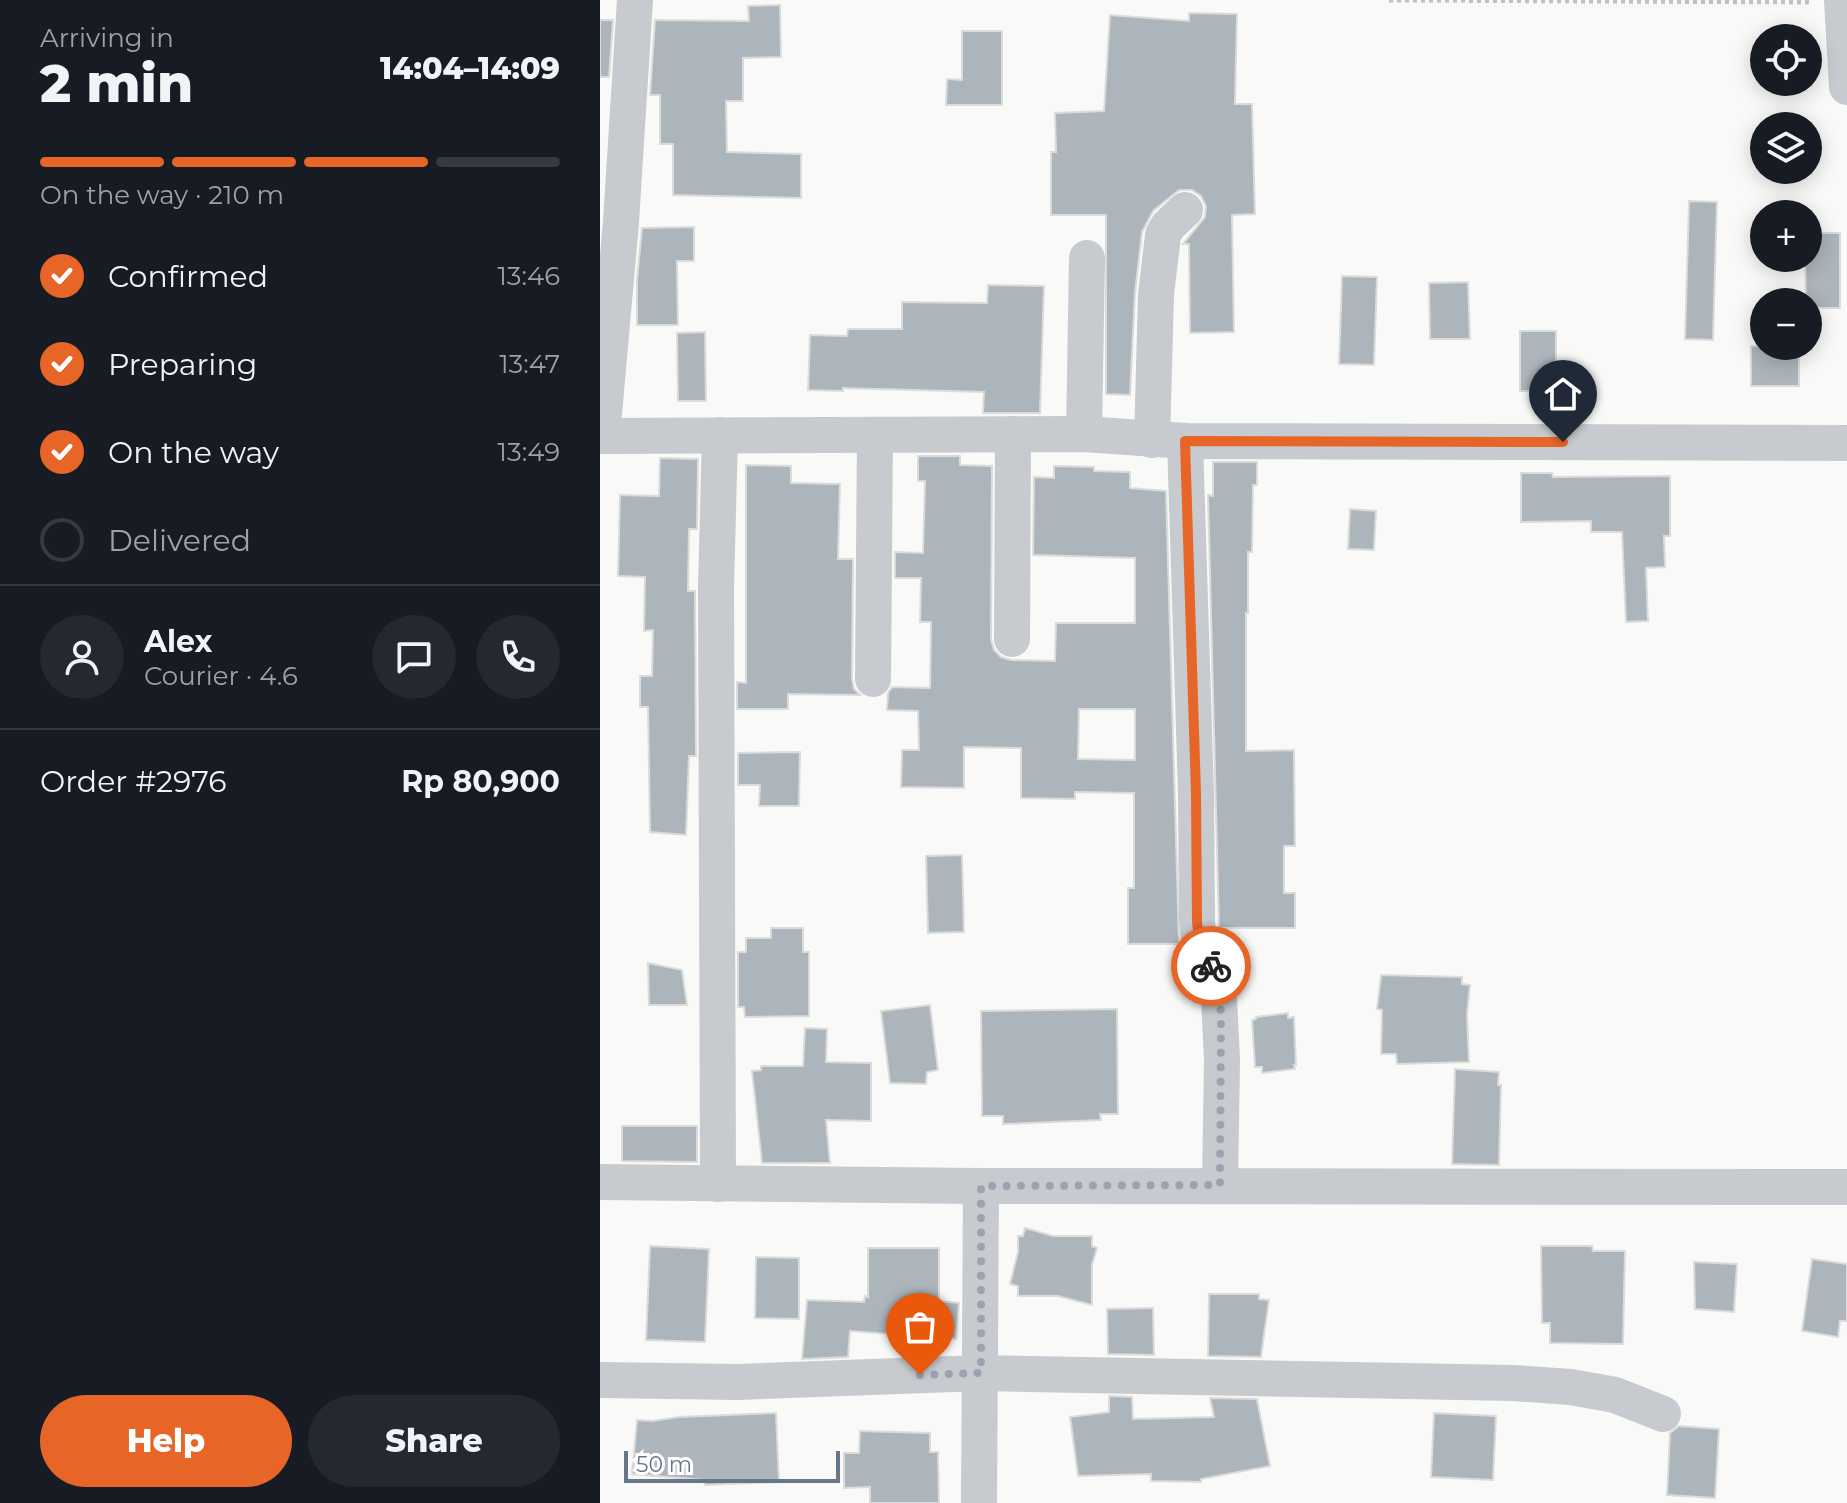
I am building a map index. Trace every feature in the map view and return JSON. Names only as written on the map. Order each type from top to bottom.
[{"type":"street","points":[[635,0],[621,222],[601,436],[1084,434],[1168,440],[1847,443]]},
{"type":"street","points":[[1842,1],[1847,87]]},
{"type":"street","points":[[1185,210],[1168,226],[1161,245],[1156,295],[1196,794],[1197,922],[1201,954],[1218,977],[1219,990],[1222,1060],[1220,1185]]},
{"type":"street","points":[[1084,434],[1087,258]]},
{"type":"street","points":[[1012,639],[1013,434]]},
{"type":"street","points":[[718,1184],[716,587],[720,435]]},
{"type":"street","points":[[873,679],[875,435]]},
{"type":"street","points":[[600,1182],[981,1186],[1847,1187]]},
{"type":"street","points":[[979,1503],[981,1186]]},
{"type":"street","points":[[600,1380],[738,1382],[981,1373],[1527,1384],[1571,1387],[1615,1395],[1663,1414]]},
{"type":"path","points":[[1389,0],[1842,1]]},
{"type":"building","points":[[780,5],[781,57],[743,58],[743,101],[726,101],[727,152],[801,154],[801,198],[673,195],[673,144],[660,144],[660,95],[650,95],[655,20],[749,21],[748,6]]},
{"type":"building","points":[[1189,13],[1237,14],[1235,104],[1252,104],[1255,214],[1232,215],[1234,332],[1190,333],[1189,244],[1183,244],[1205,217],[1206,206],[1201,196],[1192,190],[1179,190],[1153,211],[1142,232],[1135,293],[1130,395],[1106,394],[1106,215],[1051,215],[1051,152],[1056,152],[1055,113],[1104,111],[1110,15],[1189,21]]},
{"type":"building","points":[[600,20],[613,20],[609,77],[600,77]]},
{"type":"building","points":[[962,31],[1002,31],[1002,105],[946,105],[947,79],[962,80]]},
{"type":"building","points":[[1689,201],[1717,202],[1713,340],[1685,339]]},
{"type":"building","points":[[694,227],[694,261],[677,261],[678,325],[637,325],[642,228]]},
{"type":"building","points":[[1822,233],[1840,233],[1840,308],[1822,308],[1822,288],[1806,288],[1805,272],[1822,272]]},
{"type":"building","points":[[1342,276],[1377,277],[1374,365],[1339,364]]},
{"type":"building","points":[[1468,282],[1470,339],[1430,339],[1429,283]]},
{"type":"building","points":[[988,285],[1044,286],[1040,413],[983,413],[984,392],[808,390],[810,335],[847,336],[848,329],[902,329],[902,302],[987,303]]},
{"type":"building","points":[[1520,331],[1556,331],[1556,391],[1520,391]]},
{"type":"building","points":[[705,332],[706,401],[678,401],[677,333]]},
{"type":"building","points":[[1751,360],[1799,360],[1799,386],[1751,386]]},
{"type":"building","points":[[918,456],[960,456],[960,465],[992,466],[991,639],[994,650],[1001,657],[1011,660],[1055,661],[1056,623],[1135,623],[1135,558],[1033,555],[1034,477],[1054,478],[1054,466],[1094,467],[1094,471],[1130,472],[1130,488],[1166,491],[1179,944],[1128,944],[1128,888],[1134,888],[1134,793],[1075,792],[1075,799],[1021,798],[1021,748],[964,747],[964,788],[901,787],[902,750],[919,750],[918,711],[887,710],[888,693],[892,687],[930,688],[931,622],[920,622],[921,578],[895,578],[895,552],[923,553],[925,481],[918,481]],"holes":[[[1079,709],[1135,709],[1135,760],[1078,759]]]},
{"type":"building","points":[[660,458],[698,459],[697,529],[689,529],[688,591],[695,591],[696,756],[689,756],[686,835],[650,832],[648,707],[640,707],[640,676],[652,676],[653,630],[644,631],[645,577],[618,576],[620,495],[659,496]]},
{"type":"building","points":[[1213,462],[1257,462],[1257,485],[1253,485],[1252,552],[1248,552],[1246,751],[1294,750],[1295,846],[1284,846],[1284,893],[1295,893],[1295,928],[1219,928],[1208,495],[1213,496]]},
{"type":"building","points":[[746,465],[791,466],[791,483],[840,484],[838,559],[853,559],[852,679],[854,689],[860,695],[788,694],[788,709],[737,709],[737,682],[746,683]]},
{"type":"building","points":[[1521,473],[1552,473],[1553,477],[1670,476],[1670,536],[1664,536],[1665,567],[1646,568],[1648,621],[1626,622],[1622,532],[1591,532],[1591,521],[1521,522]]},
{"type":"building","points":[[1350,509],[1376,511],[1374,550],[1348,549]]},
{"type":"building","points":[[800,752],[799,806],[759,806],[760,785],[738,785],[738,753]]},
{"type":"building","points":[[962,855],[964,932],[928,933],[926,856]]},
{"type":"building","points":[[771,928],[803,928],[803,952],[809,952],[809,1016],[745,1017],[744,1007],[738,1007],[738,952],[746,952],[746,938],[771,938]]},
{"type":"building","points":[[648,963],[682,970],[687,1005],[649,1005]]},
{"type":"building","points":[[1381,975],[1462,977],[1462,984],[1470,985],[1467,1014],[1469,1062],[1397,1064],[1396,1054],[1381,1054],[1382,1010],[1377,1009]]},
{"type":"building","points":[[930,1005],[938,1070],[927,1072],[926,1084],[890,1083],[881,1011]]},
{"type":"building","points":[[1117,1009],[1118,1114],[1100,1114],[1101,1120],[1003,1124],[1003,1116],[982,1116],[981,1011]]},
{"type":"building","points":[[1288,1013],[1288,1018],[1294,1017],[1295,1069],[1262,1073],[1262,1067],[1255,1067],[1252,1020]]},
{"type":"building","points":[[805,1028],[827,1029],[826,1062],[871,1063],[871,1121],[826,1120],[830,1163],[762,1163],[752,1071],[761,1070],[761,1066],[803,1066]]},
{"type":"building","points":[[1455,1069],[1499,1072],[1499,1165],[1452,1164]]},
{"type":"building","points":[[622,1126],[697,1126],[697,1162],[622,1161]]},
{"type":"building","points":[[1025,1228],[1053,1236],[1092,1236],[1092,1246],[1097,1248],[1092,1265],[1092,1305],[1058,1296],[1018,1296],[1018,1286],[1010,1284],[1018,1252],[1018,1236],[1023,1236]]},
{"type":"building","points":[[650,1246],[709,1249],[705,1342],[646,1340]]},
{"type":"building","points":[[1541,1246],[1592,1246],[1593,1251],[1625,1251],[1623,1344],[1550,1343],[1550,1323],[1542,1323]]},
{"type":"building","points":[[868,1248],[939,1248],[939,1301],[959,1303],[956,1339],[850,1331],[848,1357],[802,1359],[807,1300],[864,1302],[865,1296],[868,1297]]},
{"type":"building","points":[[756,1257],[799,1258],[799,1319],[755,1318]]},
{"type":"building","points":[[1812,1259],[1847,1264],[1847,1321],[1840,1321],[1838,1337],[1802,1331]]},
{"type":"building","points":[[1694,1262],[1737,1264],[1734,1312],[1695,1309]]},
{"type":"building","points":[[1209,1294],[1259,1294],[1259,1299],[1269,1300],[1261,1357],[1208,1356]]},
{"type":"building","points":[[1153,1308],[1154,1355],[1108,1354],[1107,1309]]},
{"type":"building","points":[[1109,1396],[1132,1397],[1133,1419],[1214,1417],[1210,1398],[1257,1399],[1270,1466],[1201,1479],[1201,1482],[1151,1481],[1151,1474],[1078,1476],[1070,1417],[1109,1412]]},
{"type":"building","points":[[776,1413],[779,1482],[705,1485],[704,1480],[632,1474],[637,1420]]},
{"type":"building","points":[[1434,1413],[1496,1416],[1493,1480],[1431,1477]]},
{"type":"building","points":[[1679,1426],[1719,1429],[1715,1498],[1667,1495],[1670,1433]]},
{"type":"building","points":[[860,1431],[930,1433],[930,1452],[938,1452],[939,1503],[870,1503],[870,1487],[844,1488],[844,1453],[859,1453]]},
{"type":"way so far","points":[[920,1375],[981,1373],[981,1186],[1220,1185],[1221,1015],[1218,977],[1211,966]]},
{"type":"route","points":[[1211,966],[1201,954],[1197,922],[1185,441],[1563,442]]}]
